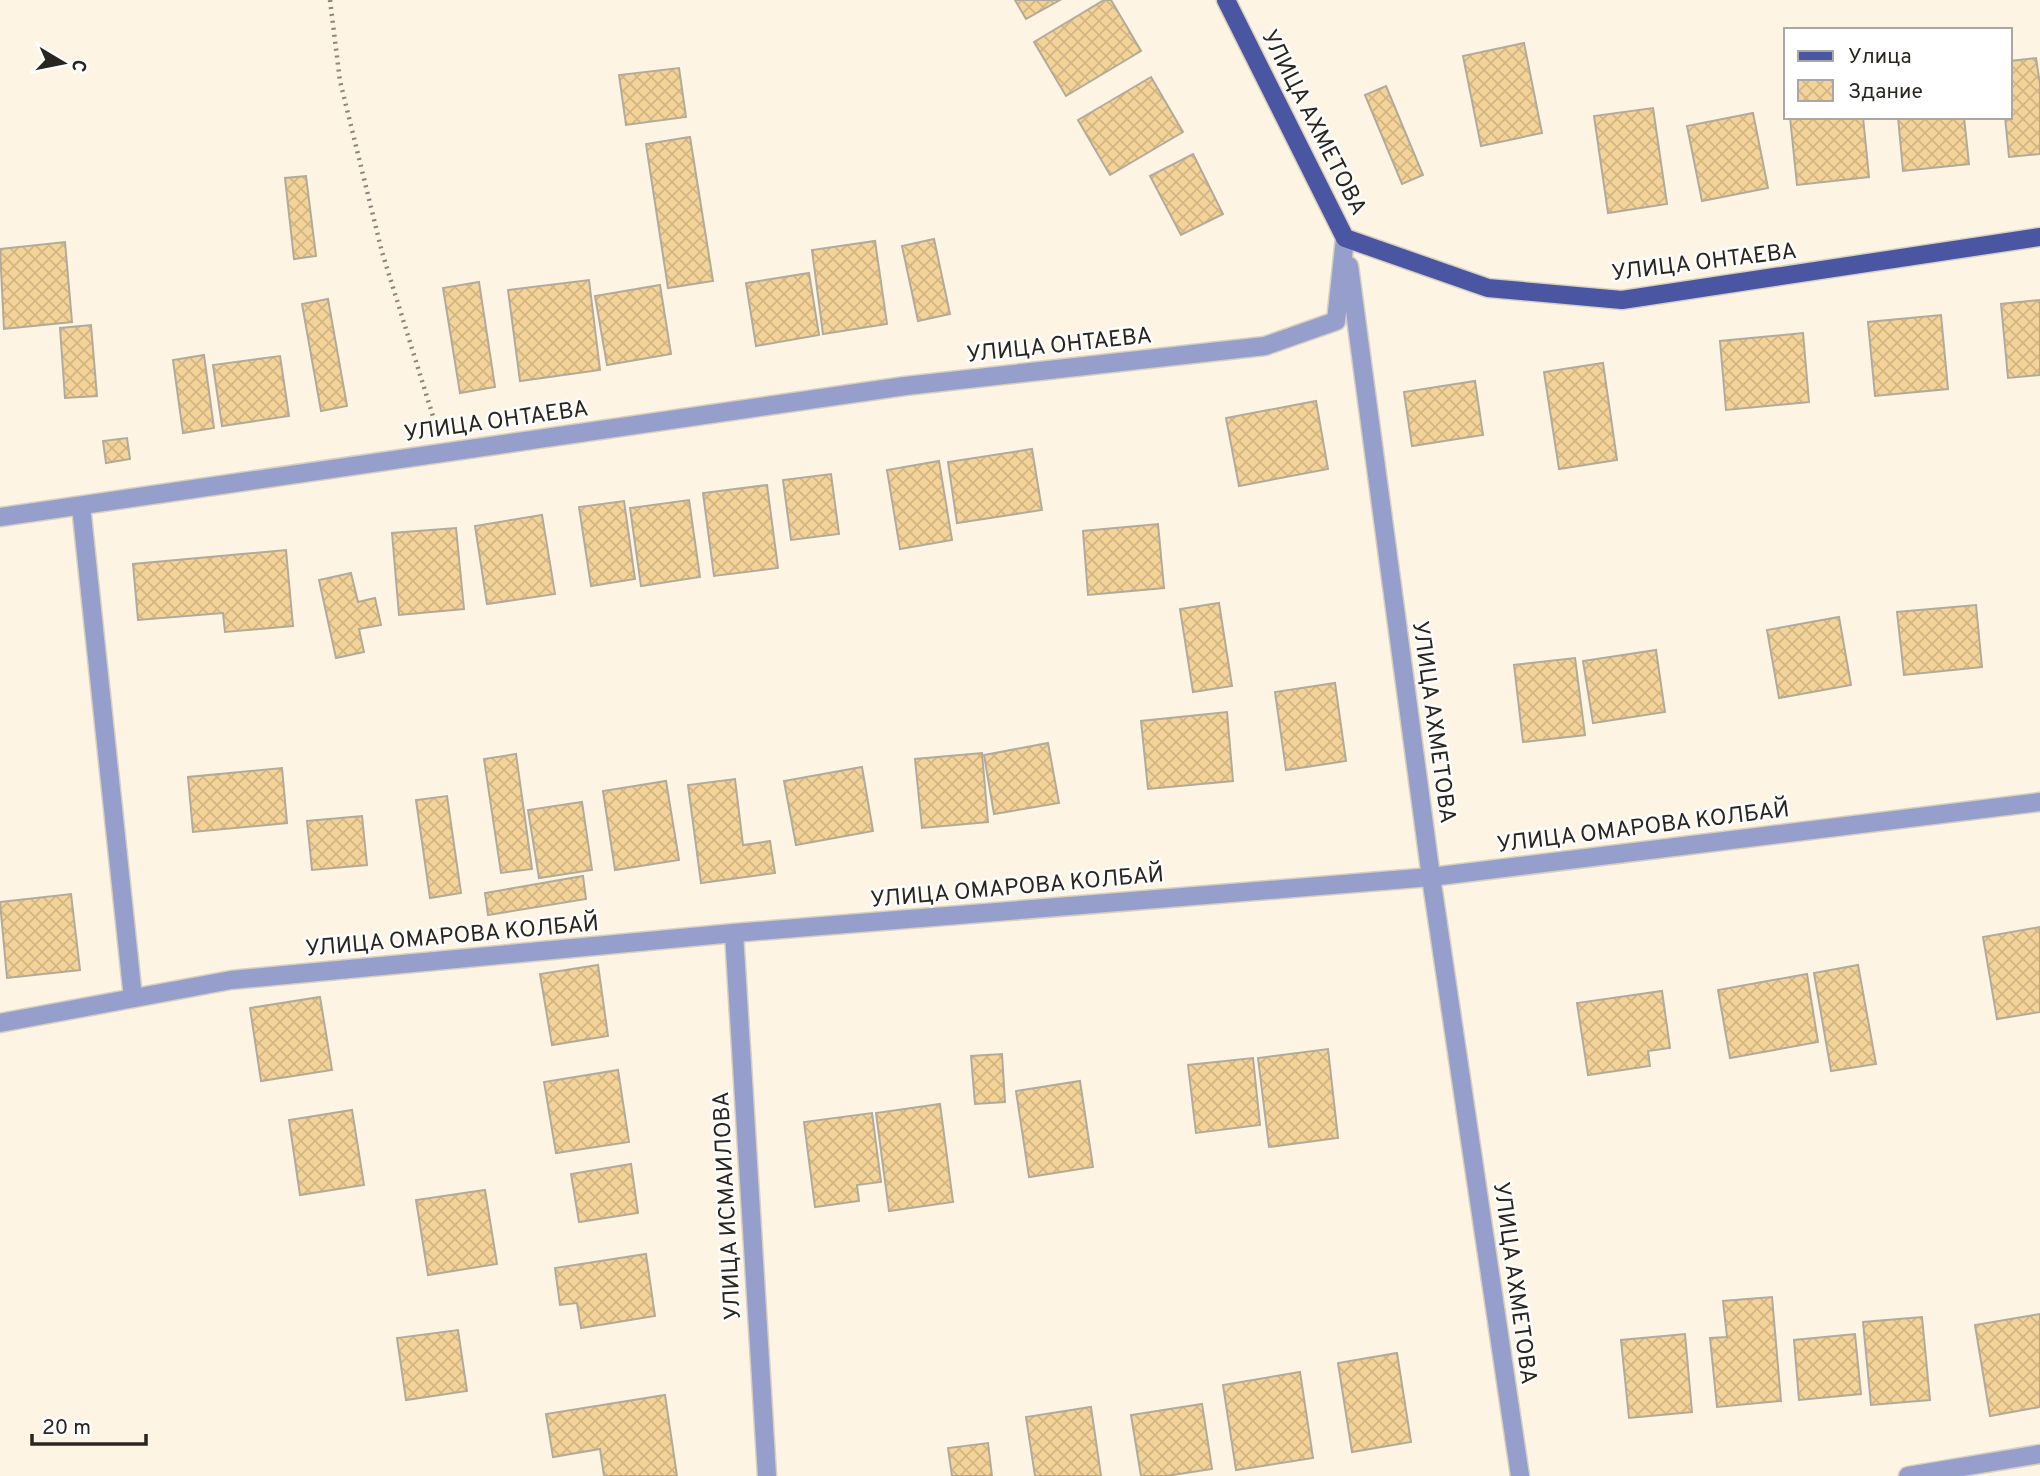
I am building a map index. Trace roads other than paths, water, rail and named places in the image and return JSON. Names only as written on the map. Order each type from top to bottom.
[{"type":"main road","name":"УЛИЦА АХМЕТОВА","points":[[1226,0],[1345,238]]},
{"type":"main road","name":"УЛИЦА ОНТАЕВА","points":[[1345,238],[1488,288],[1622,300],[2040,237]]},
{"type":"street","name":"УЛИЦА ОНТАЕВА","points":[[0,517],[905,386],[1265,346],[1336,321],[1345,238]]},
{"type":"street","name":"УЛИЦА АХМЕТОВА","points":[[1345,238],[1431,877],[1520,1476]]},
{"type":"street","points":[[80,506],[132,998]]},
{"type":"street","name":"УЛИЦА ОМАРОВА КОЛБАЙ","points":[[0,1023],[232,980],[734,933],[1431,877],[2040,802]]},
{"type":"street","name":"УЛИЦА ИСМАИЛОВА","points":[[734,933],[767,1476]]},
{"type":"street","points":[[1908,1476],[2040,1454]]}]
